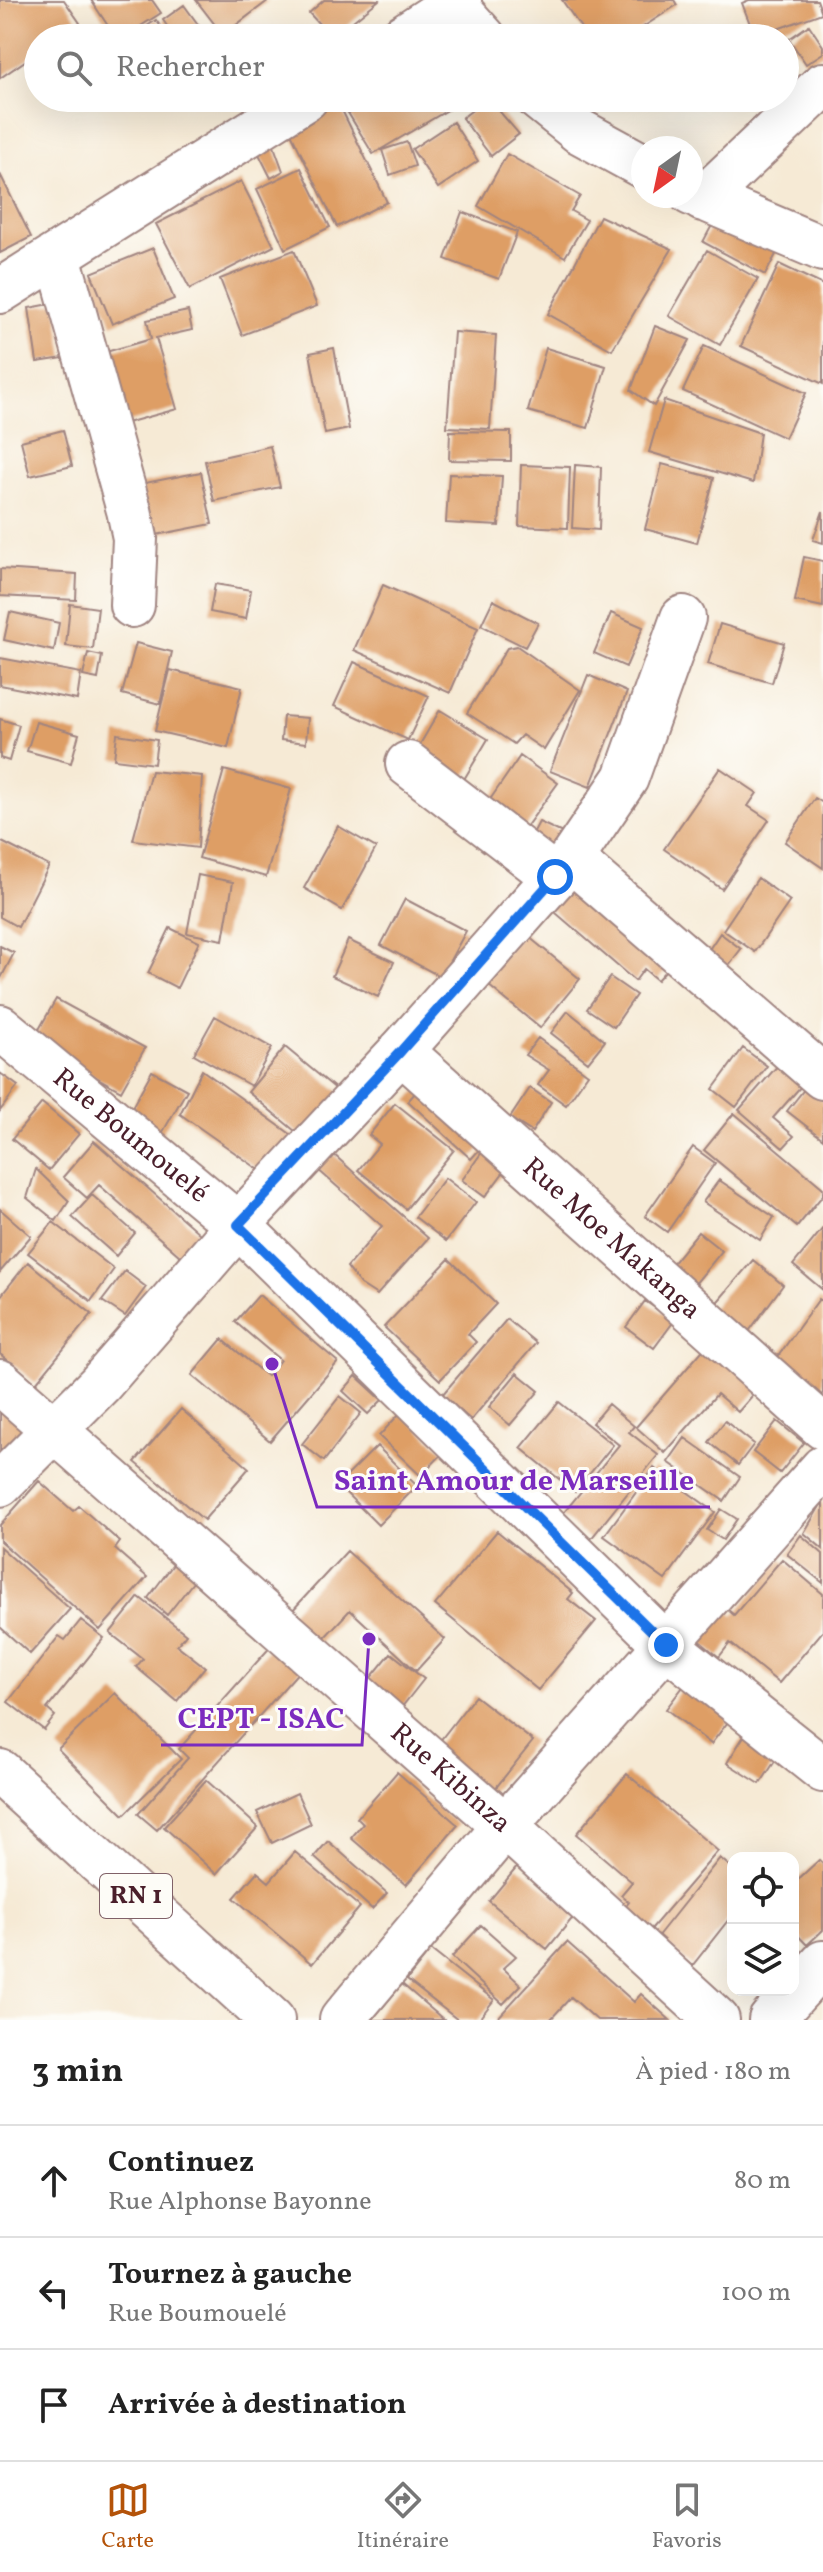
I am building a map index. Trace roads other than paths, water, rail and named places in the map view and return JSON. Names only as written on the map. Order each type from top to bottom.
[{"type":"main road","points":[[421,24],[454,1],[473,24]]},
{"type":"main road","points":[[799,106],[823,85]]},
{"type":"main road","points":[[0,291],[284,112]]},
{"type":"main road","points":[[555,112],[579,131],[631,159]]},
{"type":"main road","points":[[703,191],[792,112]]},
{"type":"main road","points":[[703,199],[823,249]]},
{"type":"main road","points":[[58,256],[135,538],[132,605]]},
{"type":"main road","points":[[0,1484],[100,1384],[238,1225],[401,1051],[563,868],[626,778],[683,618]]},
{"type":"main road","points":[[408,764],[563,868],[823,1077]]},
{"type":"main road","name":"Rue Boumouelé","points":[[0,1027],[238,1225],[666,1645],[823,1770]]},
{"type":"main road","name":"Rue Moe Makanga","points":[[401,1051],[823,1427]]},
{"type":"main road","name":"Rue Kibinza","points":[[0,1382],[52,1431],[505,1826],[717,2020]]},
{"type":"main road","points":[[342,2020],[505,1826],[823,1468]]},
{"type":"main road","name":"RN 1","points":[[0,1772],[272,2020]]},
{"type":"main road","points":[[771,2020],[823,1963]]},
{"type":"place","name":"Saint Amour de Marseille","points":[[272,1364]]},
{"type":"place","name":"CEPT - ISAC","points":[[369,1639]]}]
